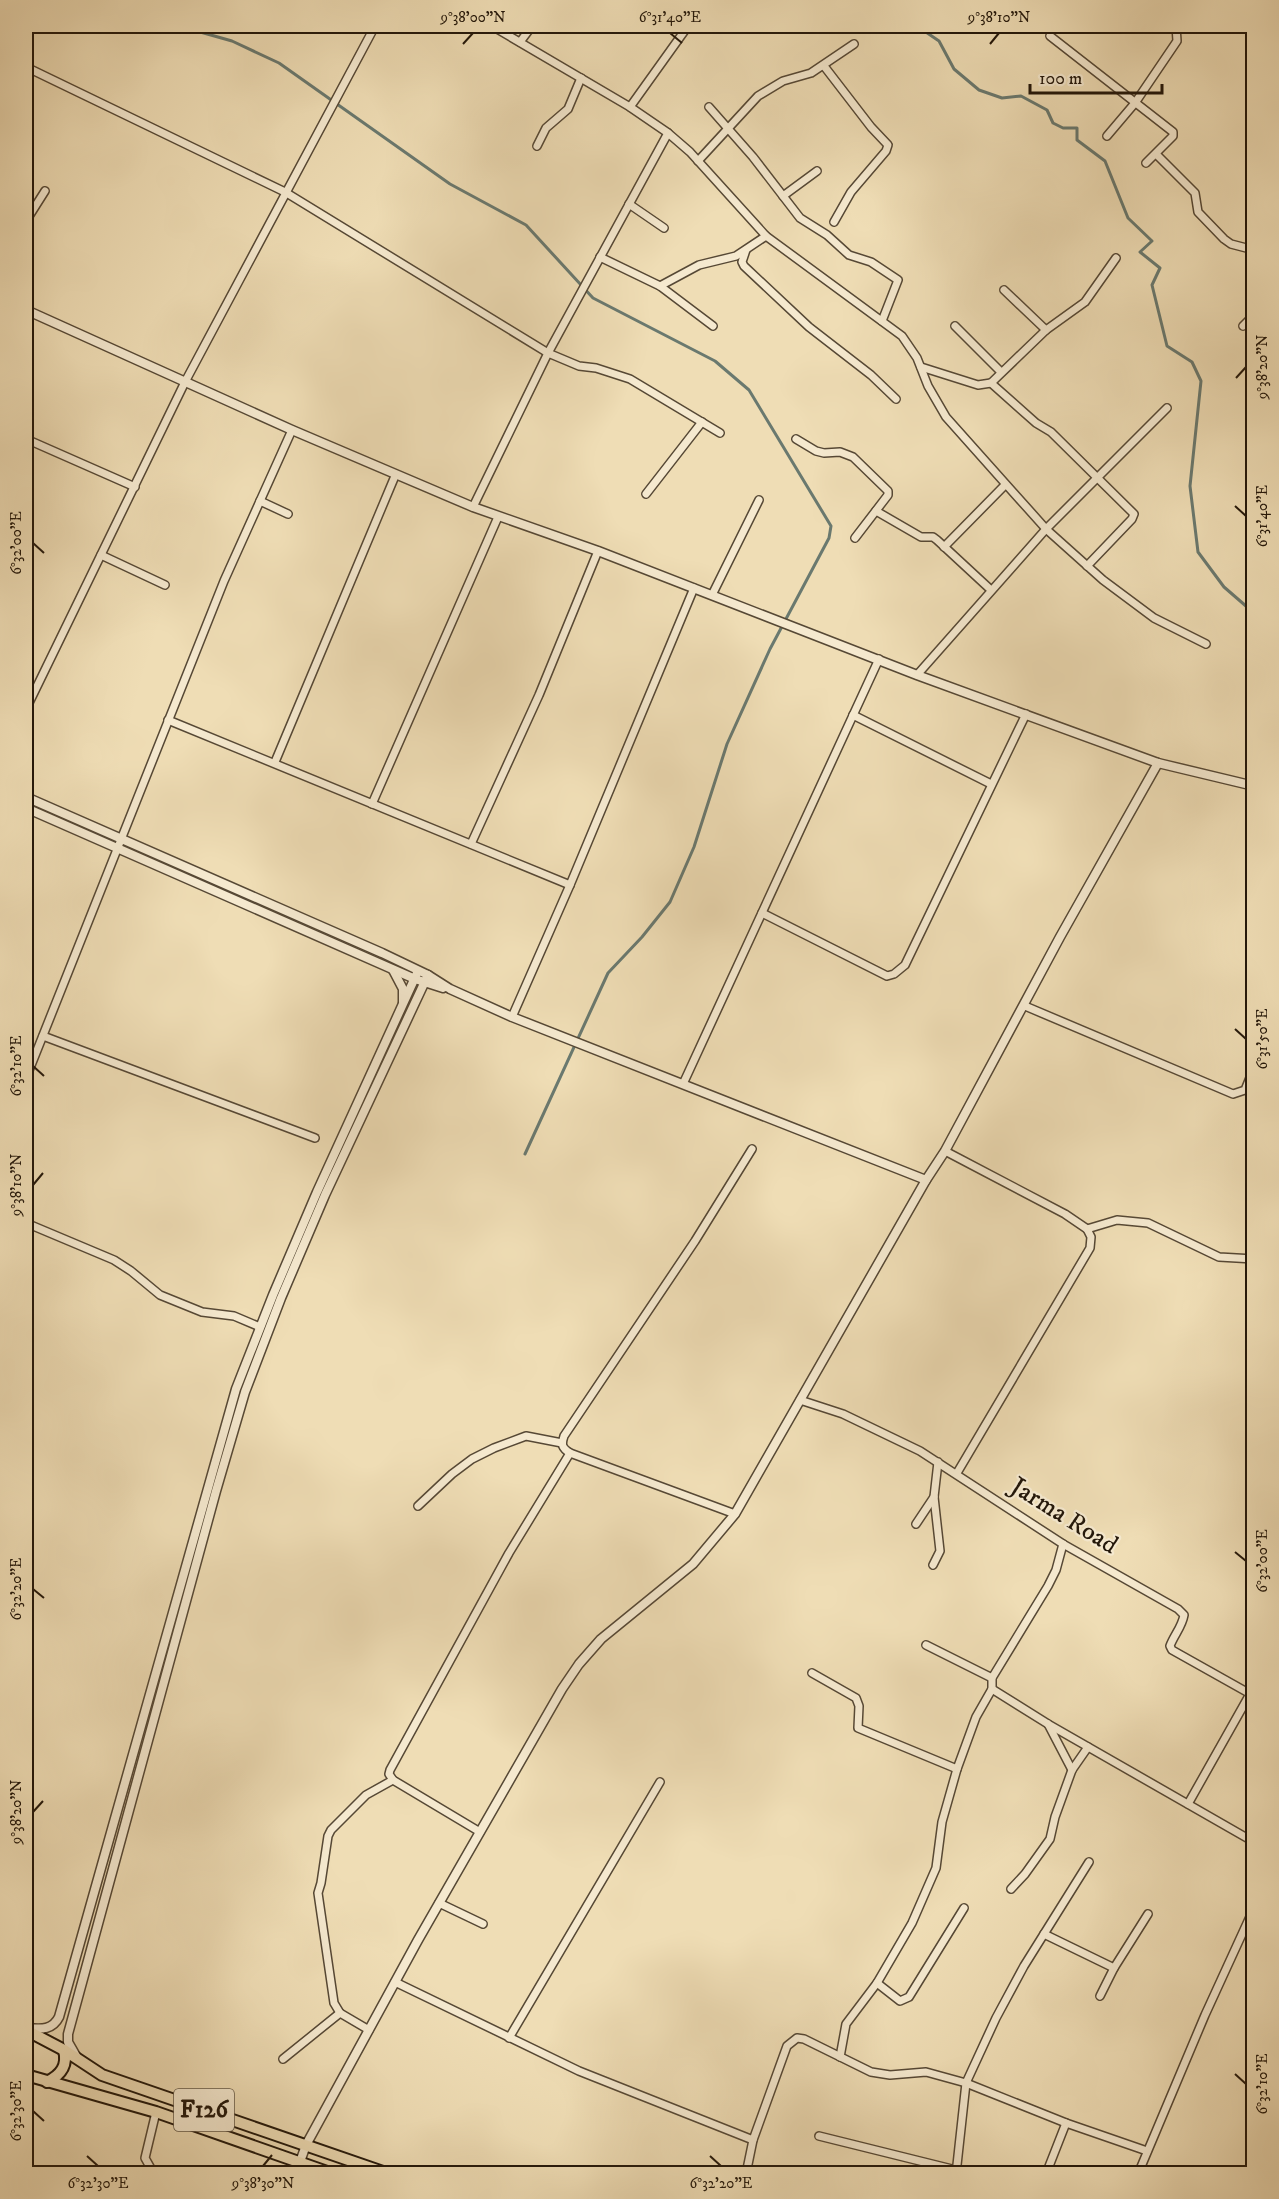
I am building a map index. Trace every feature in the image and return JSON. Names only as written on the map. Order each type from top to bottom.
[{"type":"main road","name":"F126","points":[[26,2029],[102,2075],[389,2174]]},
{"type":"main road","points":[[47,2082],[59,2075],[63,2069],[66,2061],[64,2050]]},
{"type":"main road","name":"F126","points":[[26,2075],[156,2112],[333,2174]]},
{"type":"street","points":[[26,710],[185,382],[375,26]]},
{"type":"street","points":[[492,26],[630,107],[668,133],[698,161],[766,236],[902,336],[910,346],[942,411],[1046,530],[1087,566],[1154,618],[1206,644]]},
{"type":"street","points":[[520,42],[532,26]]},
{"type":"street","points":[[630,107],[688,26]]},
{"type":"street","points":[[1107,136],[1135,104],[1177,41],[1176,26]]},
{"type":"street","points":[[1050,36],[1174,133],[1146,163]]},
{"type":"street","points":[[698,161],[749,104],[769,89],[783,81],[811,74],[854,44]]},
{"type":"street","points":[[824,66],[871,127],[888,145],[886,151],[851,192],[834,222]]},
{"type":"street","points":[[26,67],[285,192],[548,353],[579,366],[596,368],[630,379],[720,433]]},
{"type":"street","points":[[537,146],[546,128],[568,109],[581,78]]},
{"type":"street","points":[[709,107],[800,218],[827,235],[849,255],[870,262],[898,280],[882,321]]},
{"type":"street","points":[[472,507],[548,353],[668,133]]},
{"type":"street","points":[[1156,154],[1195,193],[1198,212],[1224,239],[1231,244],[1254,250]]},
{"type":"street","points":[[783,196],[817,171]]},
{"type":"street","points":[[26,221],[45,191]]},
{"type":"street","points":[[629,204],[664,228]]},
{"type":"street","points":[[660,286],[699,265],[736,256],[766,236]]},
{"type":"street","points":[[746,250],[742,262],[744,267],[809,327],[871,375],[896,399]]},
{"type":"street","points":[[600,257],[660,286],[713,326]]},
{"type":"street","points":[[921,367],[978,386],[991,383],[1046,330],[1085,302],[1116,258]]},
{"type":"street","points":[[1004,290],[1046,330]]},
{"type":"street","points":[[26,310],[395,476],[472,507],[598,551],[917,675],[1158,762],[1254,786]]},
{"type":"street","points":[[1243,326],[1254,315]]},
{"type":"street","points":[[955,326],[1001,372]]},
{"type":"street","points":[[991,383],[1036,423],[1051,432],[1133,512],[1134,516],[1087,566]]},
{"type":"street","points":[[917,675],[990,590],[1046,530],[1167,408]]},
{"type":"street","points":[[646,494],[702,422]]},
{"type":"street","points":[[26,1078],[120,837],[224,581],[292,430]]},
{"type":"street","points":[[26,439],[135,487]]},
{"type":"street","points":[[795,439],[816,451],[840,452],[854,457],[888,491],[888,495],[855,538]]},
{"type":"street","points":[[275,762],[395,476]]},
{"type":"street","points":[[944,547],[1005,485]]},
{"type":"street","points":[[712,595],[759,500]]},
{"type":"street","points":[[260,501],[288,514]]},
{"type":"street","points":[[876,511],[921,537],[933,537],[990,590]]},
{"type":"street","points":[[372,804],[498,517]]},
{"type":"street","points":[[471,844],[539,695],[598,551]]},
{"type":"street","points":[[102,555],[165,585]]},
{"type":"street","points":[[512,1017],[570,885],[694,588]]},
{"type":"street","points":[[682,1084],[879,659]]},
{"type":"street","points":[[762,913],[887,976],[894,974],[905,965],[1026,714]]},
{"type":"street","points":[[853,715],[992,784]]},
{"type":"street","points":[[168,720],[570,885]]},
{"type":"street","points":[[300,2162],[306,2145],[395,1982],[545,1715],[589,1652],[601,1639],[693,1564],[735,1514],[926,1180],[945,1151],[1025,1006],[1060,937],[1158,762]]},
{"type":"street","points":[[26,797],[120,837],[512,1017],[926,1180]]},
{"type":"street","points":[[26,808],[393,969],[417,975]]},
{"type":"street","points":[[393,969],[403,989],[403,1006]]},
{"type":"street","points":[[26,2029],[50,2027],[59,2017],[233,1399],[260,1327],[317,1192],[417,975]]},
{"type":"street","points":[[83,2063],[70,2048],[68,2034],[245,1392],[281,1298],[325,1195],[426,979]]},
{"type":"street","points":[[412,1010],[428,992],[446,988]]},
{"type":"street","points":[[1025,1006],[1233,1094],[1239,1094],[1245,1090],[1254,1068]]},
{"type":"street","points":[[44,1036],[315,1138]]},
{"type":"street","points":[[735,1514],[570,1453],[563,1449],[562,1443],[564,1436],[695,1241],[752,1149]]},
{"type":"street","points":[[945,1151],[1065,1214],[1087,1229],[1091,1237],[1090,1248],[957,1473]]},
{"type":"street","points":[[1087,1229],[1117,1220],[1148,1223],[1219,1257],[1254,1260]]},
{"type":"street","points":[[26,1223],[114,1260],[160,1295],[202,1312],[234,1316],[260,1327]]},
{"type":"street","name":"Jarma Road","points":[[800,1400],[843,1414],[938,1462],[1063,1544],[1179,1609],[1184,1615],[1183,1623],[1170,1646],[1172,1650],[1252,1695]]},
{"type":"street","points":[[418,1506],[452,1474],[472,1459],[494,1448],[526,1436],[562,1443]]},
{"type":"street","points":[[480,1832],[393,1780],[389,1774],[509,1553],[570,1453]]},
{"type":"street","points":[[933,1565],[940,1551],[934,1497],[938,1462]]},
{"type":"street","points":[[916,1524],[934,1497]]},
{"type":"street","points":[[840,2056],[846,2024],[877,1983],[912,1923],[936,1868],[942,1822],[957,1769],[976,1717],[992,1689],[992,1678],[1048,1586],[1056,1569],[1063,1544]]},
{"type":"street","points":[[926,1646],[992,1678]]},
{"type":"street","points":[[812,1673],[856,1698],[859,1706],[858,1728],[957,1769]]},
{"type":"street","points":[[992,1689],[1048,1724],[1254,1842]]},
{"type":"street","points":[[1188,1804],[1252,1695]]},
{"type":"street","points":[[1048,1724],[1072,1770]]},
{"type":"street","points":[[1011,1889],[1025,1874],[1050,1839],[1055,1817],[1072,1770],[1088,1747]]},
{"type":"street","points":[[369,2030],[340,2013],[334,2003],[318,1893],[328,1836],[366,1795],[393,1780]]},
{"type":"street","points":[[509,2038],[660,1782]]},
{"type":"street","points":[[819,2136],[956,2172],[966,2083],[996,2018],[1089,1862]]},
{"type":"street","points":[[439,1903],[483,1924]]},
{"type":"street","points":[[877,1983],[900,2001],[909,1997],[964,1908]]},
{"type":"street","points":[[1138,2174],[1251,1922],[1254,1908]]},
{"type":"street","points":[[1100,1996],[1114,1968],[1148,1914]]},
{"type":"street","points":[[1044,1934],[1114,1968]]},
{"type":"street","points":[[395,1982],[579,2071],[753,2140]]},
{"type":"street","points":[[283,2058],[340,2013]]},
{"type":"street","points":[[746,2174],[753,2140],[788,2046],[797,2038],[804,2039],[881,2074],[926,2072],[966,2083],[1066,2123],[1148,2151]]},
{"type":"street","points":[[154,2174],[145,2158],[156,2112]]},
{"type":"street","points":[[1046,2174],[1066,2123]]},
{"type":"waterway","points":[[179,26],[232,41],[279,63],[450,184],[526,225],[593,298],[715,361],[749,390],[831,526],[829,538],[770,649],[727,744],[694,847],[670,902],[642,937],[608,973],[525,1154]]},
{"type":"waterway","points":[[917,26],[939,41],[954,69],[979,90],[1002,98],[1021,96],[1047,110],[1053,123],[1063,128],[1077,128],[1077,140],[1105,161],[1128,218],[1152,241],[1140,252],[1160,268],[1152,285],[1167,346],[1192,362],[1201,381],[1190,486],[1198,552],[1224,587],[1254,613]]}]
